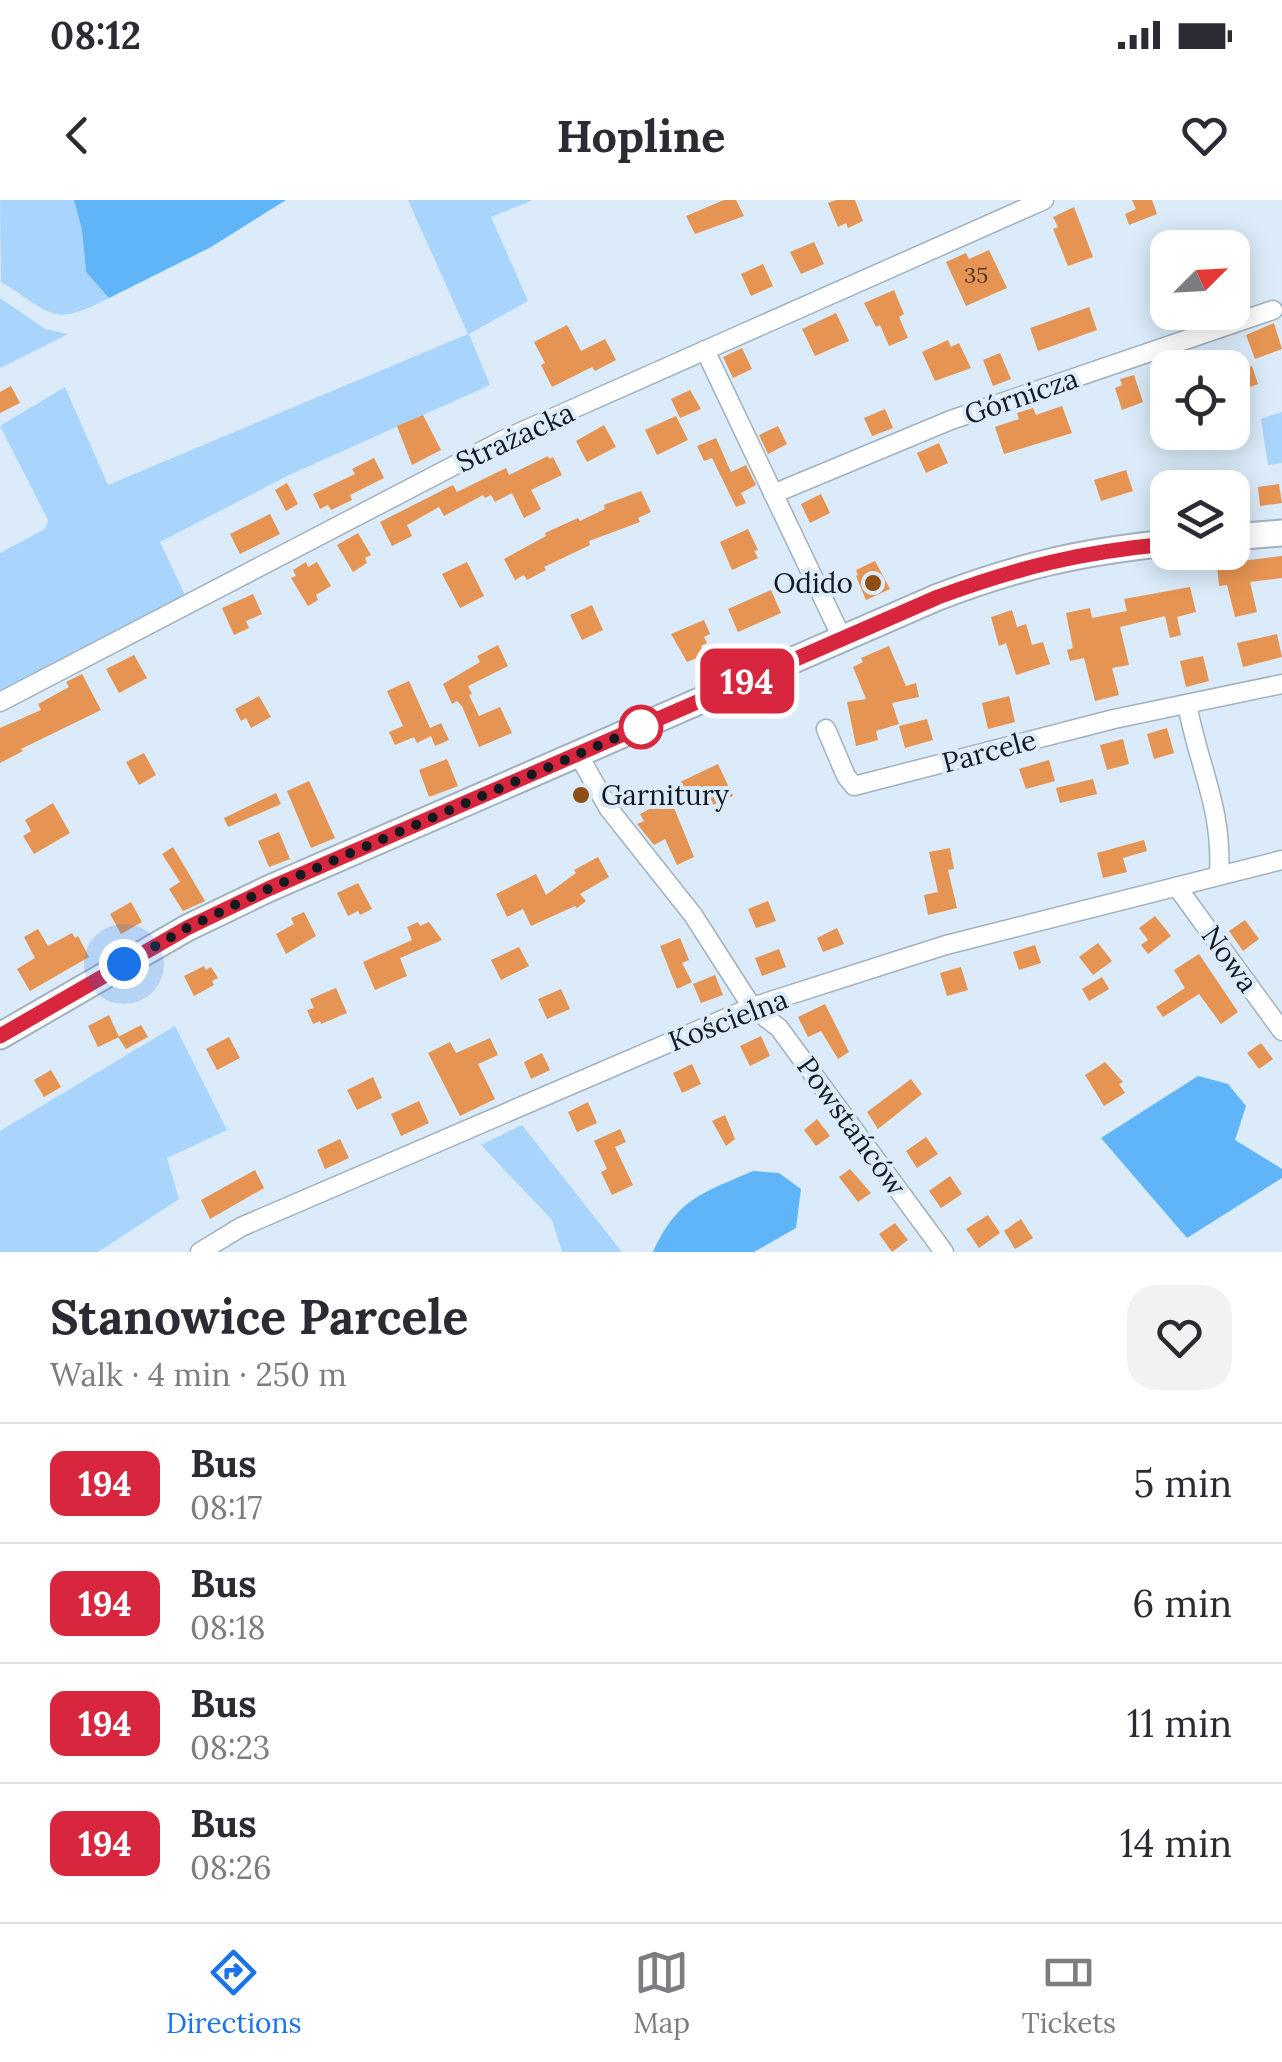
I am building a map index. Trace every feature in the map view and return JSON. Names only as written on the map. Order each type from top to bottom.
[{"type":"main road","points":[[1250,536],[1282,533]]},
{"type":"main road","points":[[0,1036],[203,920],[938,597],[1032,564],[1090,552],[1150,546]]},
{"type":"street","name":"Strażacka","points":[[0,702],[505,438],[1044,200]]},
{"type":"street","name":"Górnicza","points":[[773,494],[951,420],[1273,310]]},
{"type":"street","points":[[706,350],[842,638]]},
{"type":"street","name":"Parcele","points":[[826,729],[854,786],[1114,719],[1282,684]]},
{"type":"street","points":[[1187,704],[1215,800],[1221,832],[1220,875]]},
{"type":"street","name":"Powstańców","points":[[578,754],[610,810],[693,915],[752,1007],[779,1028],[944,1252]]},
{"type":"street","name":"Kościelna","points":[[200,1252],[241,1227],[752,1007],[946,945],[1282,860]]},
{"type":"street","name":"Nowa","points":[[1177,887],[1282,1031]]},
{"type":"shaded area","points":[[0,200],[74,200],[86,272],[109,298],[63,315],[43,309],[1,282]]},
{"type":"shaded area","points":[[74,200],[286,200],[211,247],[109,298],[86,272]]},
{"type":"shaded area","points":[[408,200],[533,200],[491,217],[528,301],[469,334],[490,385],[289,475],[160,542],[186,597],[0,694],[0,553],[45,529],[48,520],[0,426],[65,387],[108,485],[468,334]]},
{"type":"shaded area","points":[[0,298],[45,329],[68,334],[0,368]]},
{"type":"shaded area","points":[[1282,412],[1282,463],[1268,465],[1261,419]]},
{"type":"shaded area","points":[[175,1026],[227,1130],[167,1158],[179,1199],[98,1252],[0,1252],[0,1131]]},
{"type":"shaded area","points":[[1198,1076],[1228,1084],[1246,1106],[1235,1140],[1282,1169],[1282,1178],[1187,1238],[1101,1138]]},
{"type":"shaded area","points":[[522,1125],[622,1252],[562,1252],[552,1220],[481,1145]]},
{"type":"shaded area","points":[[753,1171],[779,1173],[801,1189],[796,1228],[754,1252],[653,1252],[672,1220],[693,1200]]},
{"type":"building","points":[[724,200],[736,200],[744,216],[695,234],[686,216]]},
{"type":"building","points":[[855,200],[863,221],[848,228],[846,223],[838,227],[828,203]]},
{"type":"building","points":[[1132,200],[1152,200],[1157,214],[1129,225],[1125,214],[1136,209]]},
{"type":"building","points":[[1074,207],[1093,257],[1068,266],[1053,229],[1058,227],[1053,217]]},
{"type":"building","points":[[814,242],[824,264],[801,274],[790,252]]},
{"type":"building","points":[[989,250],[1007,288],[966,306],[946,262],[966,253],[969,259]]},
{"type":"building","points":[[763,264],[773,286],[751,296],[741,274]]},
{"type":"building","points":[[894,290],[908,338],[889,346],[864,303]]},
{"type":"building","points":[[1089,307],[1097,330],[1038,351],[1030,328]]},
{"type":"building","points":[[836,313],[849,341],[815,356],[802,329]]},
{"type":"building","points":[[1274,323],[1282,349],[1255,359],[1246,335]]},
{"type":"building","points":[[567,325],[581,351],[605,339],[616,360],[552,387],[534,342]]},
{"type":"building","points":[[948,340],[951,347],[959,343],[971,368],[935,381],[922,352]]},
{"type":"building","points":[[742,348],[752,369],[733,378],[723,357]]},
{"type":"building","points":[[1000,353],[1011,379],[993,386],[983,360]]},
{"type":"building","points":[[1250,367],[1258,384],[1250,387]]},
{"type":"building","points":[[1134,375],[1143,402],[1122,410],[1115,388],[1122,385],[1120,379]]},
{"type":"building","points":[[11,386],[20,403],[0,413],[0,392]]},
{"type":"building","points":[[690,390],[701,409],[680,418],[671,399]]},
{"type":"building","points":[[1062,406],[1072,433],[1004,454],[995,427],[1019,419],[1017,413],[1033,408],[1036,415]]},
{"type":"building","points":[[885,409],[893,428],[872,436],[864,418]]},
{"type":"building","points":[[423,415],[441,450],[412,465],[397,426]]},
{"type":"building","points":[[676,416],[688,440],[657,455],[645,430]]},
{"type":"building","points":[[604,425],[616,447],[587,462],[576,441]]},
{"type":"building","points":[[778,426],[787,444],[768,454],[759,435]]},
{"type":"building","points":[[716,438],[731,472],[746,465],[756,485],[741,493],[746,503],[736,507],[712,458],[704,461],[697,446]]},
{"type":"building","points":[[939,443],[948,463],[926,473],[917,453]]},
{"type":"building","points":[[553,457],[562,475],[531,490],[541,509],[524,518],[512,493],[495,502],[491,495],[483,495],[444,516],[439,507],[407,525],[412,536],[392,546],[380,522],[453,485],[457,492],[506,468],[509,475]]},
{"type":"building","points":[[374,458],[384,478],[350,495],[352,500],[331,510],[328,505],[320,509],[313,494],[355,474],[352,469]]},
{"type":"building","points":[[1126,470],[1133,491],[1101,501],[1094,480]]},
{"type":"building","points":[[287,483],[298,504],[286,511],[275,490]]},
{"type":"building","points":[[1279,484],[1282,503],[1260,506],[1258,487]]},
{"type":"building","points":[[641,491],[651,512],[638,518],[640,522],[589,541],[590,545],[544,567],[546,570],[527,580],[524,575],[515,580],[504,559],[546,536],[545,533],[578,518],[580,521],[605,509],[604,505]]},
{"type":"building","points":[[821,494],[830,513],[810,523],[801,504]]},
{"type":"building","points":[[270,514],[280,534],[240,554],[230,534]]},
{"type":"building","points":[[748,529],[758,558],[732,570],[720,542]]},
{"type":"building","points":[[358,533],[371,555],[365,558],[367,563],[353,572],[337,545]]},
{"type":"building","points":[[1282,556],[1282,578],[1250,582],[1257,612],[1235,617],[1227,585],[1219,586],[1218,570],[1250,570],[1250,560]]},
{"type":"building","name":"Odido","points":[[875,561],[890,589],[866,600],[856,570]]},
{"type":"building","points":[[306,562],[308,567],[317,562],[331,586],[316,595],[318,600],[308,606],[291,578],[296,576],[293,570]]},
{"type":"building","points":[[467,562],[484,596],[460,608],[442,574]]},
{"type":"building","points":[[1190,587],[1196,612],[1177,617],[1181,635],[1170,638],[1165,616],[1120,627],[1129,665],[1112,668],[1119,695],[1095,701],[1084,658],[1070,661],[1067,650],[1073,648],[1066,613],[1090,608],[1092,618],[1127,611],[1124,599]]},
{"type":"building","points":[[771,590],[781,613],[738,632],[728,609]]},
{"type":"building","points":[[253,594],[262,614],[246,621],[249,628],[234,635],[222,608]]},
{"type":"building","points":[[592,605],[603,630],[582,640],[570,615]]},
{"type":"building","points":[[1012,610],[1017,627],[1026,624],[1032,645],[1043,642],[1050,664],[1016,675],[1006,643],[999,646],[991,617]]},
{"type":"building","points":[[704,620],[710,634],[701,646],[704,655],[687,662],[671,634]]},
{"type":"building","points":[[1277,634],[1282,657],[1243,667],[1237,643]]},
{"type":"building","points":[[498,645],[508,666],[468,686],[472,694],[469,695],[479,716],[500,707],[512,733],[479,747],[462,706],[457,701],[452,704],[443,684],[480,662],[477,656]]},
{"type":"building","points":[[889,646],[906,686],[916,683],[919,697],[892,703],[899,724],[876,731],[878,740],[856,746],[847,702],[866,699],[853,667],[863,662],[861,658]]},
{"type":"building","points":[[134,655],[147,678],[119,693],[106,669]]},
{"type":"building","points":[[1203,656],[1209,681],[1186,687],[1180,661]]},
{"type":"building","points":[[82,674],[101,710],[0,763],[0,728],[41,710],[38,704],[69,687],[66,682]]},
{"type":"building","points":[[409,681],[430,728],[441,723],[449,740],[435,746],[431,736],[417,743],[414,737],[395,745],[389,732],[403,726],[387,691]]},
{"type":"building","points":[[259,696],[271,717],[251,728],[246,718],[241,721],[235,709]]},
{"type":"building","points":[[1009,696],[1015,722],[988,729],[982,703]]},
{"type":"building","points":[[927,719],[933,740],[905,748],[899,726]]},
{"type":"building","points":[[1167,728],[1174,753],[1154,759],[1147,734]]},
{"type":"building","points":[[1123,739],[1129,764],[1107,770],[1100,745]]},
{"type":"building","points":[[144,753],[156,775],[139,785],[126,762]]},
{"type":"building","points":[[447,759],[458,786],[429,797],[419,770]]},
{"type":"building","points":[[1049,760],[1055,781],[1026,789],[1019,769]]},
{"type":"building","points":[[718,764],[733,796],[713,805],[704,786],[684,796],[678,783]]},
{"type":"building","points":[[1093,779],[1097,794],[1060,803],[1056,788]]},
{"type":"building","points":[[309,781],[335,838],[311,848],[287,791]]},
{"type":"building","points":[[276,793],[281,804],[228,827],[224,818]]},
{"type":"building","points":[[670,798],[694,857],[677,865],[665,839],[654,845],[637,824],[644,821],[640,814]]},
{"type":"building","points":[[53,803],[70,833],[34,854],[23,836],[31,831],[25,820]]},
{"type":"building","points":[[279,832],[290,859],[269,867],[258,841]]},
{"type":"building","points":[[1144,840],[1147,851],[1123,858],[1127,872],[1103,878],[1097,853]]},
{"type":"building","points":[[173,847],[205,901],[183,911],[169,889],[180,882],[162,854]]},
{"type":"building","points":[[950,848],[954,869],[948,870],[957,908],[928,915],[924,895],[938,892],[929,852]]},
{"type":"building","points":[[598,857],[609,877],[580,894],[586,901],[577,908],[531,926],[523,909],[507,917],[496,894],[536,874],[546,895],[576,873],[574,870]]},
{"type":"building","points":[[358,883],[372,909],[348,916],[337,893]]},
{"type":"building","points":[[768,901],[776,921],[756,928],[748,909]]},
{"type":"building","points":[[131,902],[142,922],[121,934],[110,914]]},
{"type":"building","points":[[304,912],[316,936],[286,954],[276,934],[294,924],[291,918]]},
{"type":"building","points":[[1155,916],[1171,936],[1148,954],[1141,945],[1148,940],[1139,928]]},
{"type":"building","points":[[1245,920],[1259,939],[1243,951],[1229,931]]},
{"type":"building","points":[[418,922],[420,926],[429,922],[442,940],[400,958],[407,976],[375,990],[363,962],[412,940],[407,927]]},
{"type":"building","points":[[837,928],[844,944],[823,952],[817,938]]},
{"type":"building","points":[[38,929],[48,946],[72,933],[75,938],[78,936],[89,957],[30,991],[17,969],[35,958],[24,937]]},
{"type":"building","points":[[680,938],[689,960],[682,963],[692,982],[677,989],[660,946]]},
{"type":"building","points":[[1098,943],[1112,961],[1093,975],[1079,957]]},
{"type":"building","points":[[1035,945],[1041,963],[1019,970],[1013,952]]},
{"type":"building","points":[[519,947],[529,966],[501,980],[491,960]]},
{"type":"building","points":[[779,949],[786,967],[762,976],[755,958]]},
{"type":"building","points":[[1199,954],[1238,1012],[1221,1024],[1199,994],[1163,1017],[1156,1007],[1185,988],[1174,970]]},
{"type":"building","points":[[204,966],[206,970],[211,967],[218,978],[212,981],[214,985],[194,996],[184,976]]},
{"type":"building","points":[[961,967],[968,990],[947,996],[940,973]]},
{"type":"building","points":[[715,975],[723,995],[701,1003],[693,984]]},
{"type":"building","points":[[1102,977],[1109,989],[1089,1001],[1082,989]]},
{"type":"building","points":[[336,988],[347,1013],[313,1024],[307,1010],[314,1008],[310,999]]},
{"type":"building","points":[[561,989],[570,1009],[547,1019],[538,999]]},
{"type":"building","points":[[825,1004],[849,1052],[838,1059],[821,1031],[808,1037],[798,1017]]},
{"type":"building","points":[[109,1015],[119,1037],[98,1047],[88,1026]]},
{"type":"building","points":[[141,1025],[148,1037],[126,1049],[118,1037]]},
{"type":"building","points":[[761,1036],[770,1056],[750,1066],[740,1046]]},
{"type":"building","points":[[229,1037],[240,1058],[217,1070],[206,1049]]},
{"type":"building","points":[[490,1038],[498,1055],[478,1064],[495,1099],[460,1116],[428,1053],[450,1042],[456,1053]]},
{"type":"building","points":[[1261,1043],[1273,1059],[1259,1069],[1247,1053]]},
{"type":"building","points":[[542,1053],[550,1070],[531,1079],[524,1062]]},
{"type":"building","points":[[1105,1062],[1123,1082],[1119,1084],[1125,1093],[1104,1106],[1085,1075]]},
{"type":"building","points":[[692,1064],[701,1084],[682,1093],[673,1073]]},
{"type":"building","points":[[51,1070],[61,1087],[44,1097],[34,1080]]},
{"type":"building","points":[[373,1077],[382,1098],[357,1110],[347,1090]]},
{"type":"building","points":[[911,1079],[922,1094],[878,1129],[867,1112]]},
{"type":"building","points":[[419,1101],[429,1123],[401,1136],[391,1114]]},
{"type":"building","points":[[588,1102],[597,1123],[577,1132],[568,1112]]},
{"type":"building","points":[[725,1115],[735,1139],[726,1146],[712,1121]]},
{"type":"building","points":[[817,1119],[830,1136],[816,1146],[804,1130]]},
{"type":"building","points":[[620,1129],[626,1142],[615,1147],[633,1185],[612,1195],[601,1172],[607,1169],[594,1141]]},
{"type":"building","points":[[926,1137],[938,1154],[917,1168],[906,1151]]},
{"type":"building","points":[[340,1139],[349,1158],[325,1169],[317,1150]]},
{"type":"building","points":[[850,1169],[871,1193],[858,1202],[839,1177]]},
{"type":"building","points":[[255,1170],[264,1188],[210,1219],[201,1200]]},
{"type":"building","points":[[950,1176],[962,1194],[941,1208],[929,1191]]},
{"type":"building","points":[[988,1215],[1000,1233],[979,1248],[966,1229]]},
{"type":"building","points":[[1021,1219],[1033,1238],[1015,1249],[1004,1231]]},
{"type":"building","points":[[895,1223],[908,1240],[892,1252],[879,1234]]},
{"type":"bus line","name":"194","points":[[0,1036],[187,928],[268,889],[938,597],[1032,564],[1150,545]]},
{"type":"place","name":"Odido","points":[[873,583]]},
{"type":"place","name":"Garnitury","points":[[581,795]]},
{"type":"route","points":[[124,964],[268,889],[641,727]]}]
